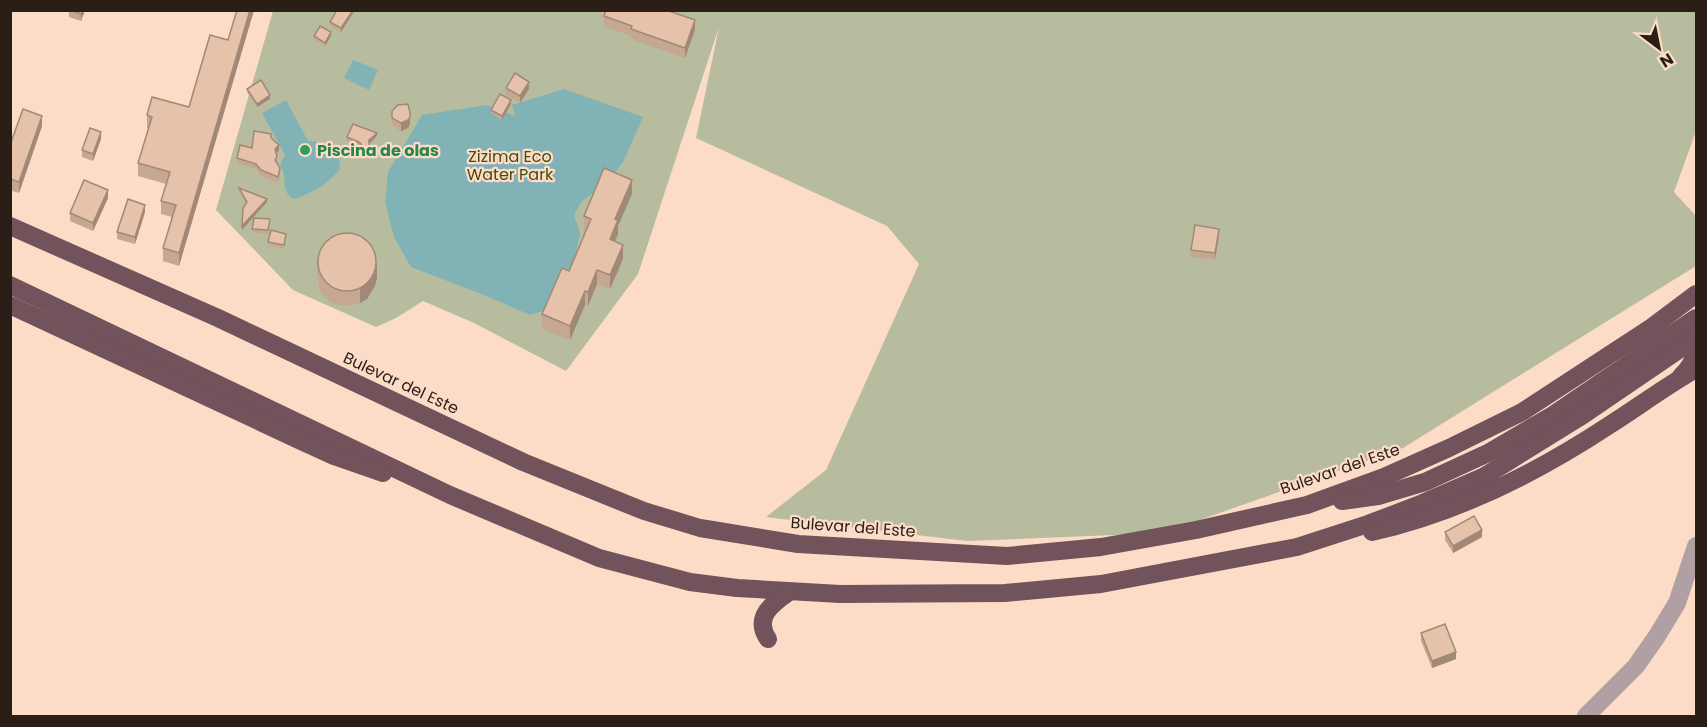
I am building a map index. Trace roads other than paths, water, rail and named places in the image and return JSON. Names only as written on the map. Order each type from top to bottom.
[{"type":"highway","name":"Bulevar del Este","points":[[10,226],[218,318],[523,462],[644,511],[700,528],[798,544],[1007,556],[1101,547],[1196,530],[1307,505],[1384,477],[1522,412],[1652,327],[1696,294]]},
{"type":"highway","points":[[10,285],[450,495],[598,558],[690,582],[737,588],[840,594],[1005,593],[1101,584],[1339,540],[1425,519],[1487,495],[1568,451],[1683,375],[1696,354],[1695,346],[1685,338],[1656,346]]},
{"type":"highway","points":[[10,305],[334,456],[450,495]]},
{"type":"highway","points":[[1307,505],[1378,496],[1425,482],[1453,470],[1537,425],[1696,318]]},
{"type":"highway","points":[[1297,546],[1368,524],[1485,476],[1583,415],[1696,338]]},
{"type":"highway","points":[[1667,386],[1696,369]]},
{"type":"highway","points":[[768,639],[762,625],[768,609],[789,592]]},
{"type":"street","points":[[1586,717],[1636,666],[1657,636],[1677,603],[1696,546]]},
{"type":"water","points":[[353,60],[378,70],[369,90],[344,78]]},
{"type":"water","points":[[564,89],[643,117],[623,162],[606,184],[582,201],[574,215],[580,233],[571,276],[552,308],[530,315],[411,267],[394,237],[385,202],[388,172],[422,115],[486,105],[515,116],[512,105]]},
{"type":"water","name":"Piscina de olas","points":[[286,100],[308,141],[316,142],[323,149],[332,151],[339,158],[340,169],[319,188],[293,199],[286,190],[284,173],[280,165],[285,155],[262,113]]},
{"type":"place","name":"Piscina de olas","points":[[305,150]]},
{"type":"park label","name":"Zizima Eco Water Park","points":[[510,165]]}]
